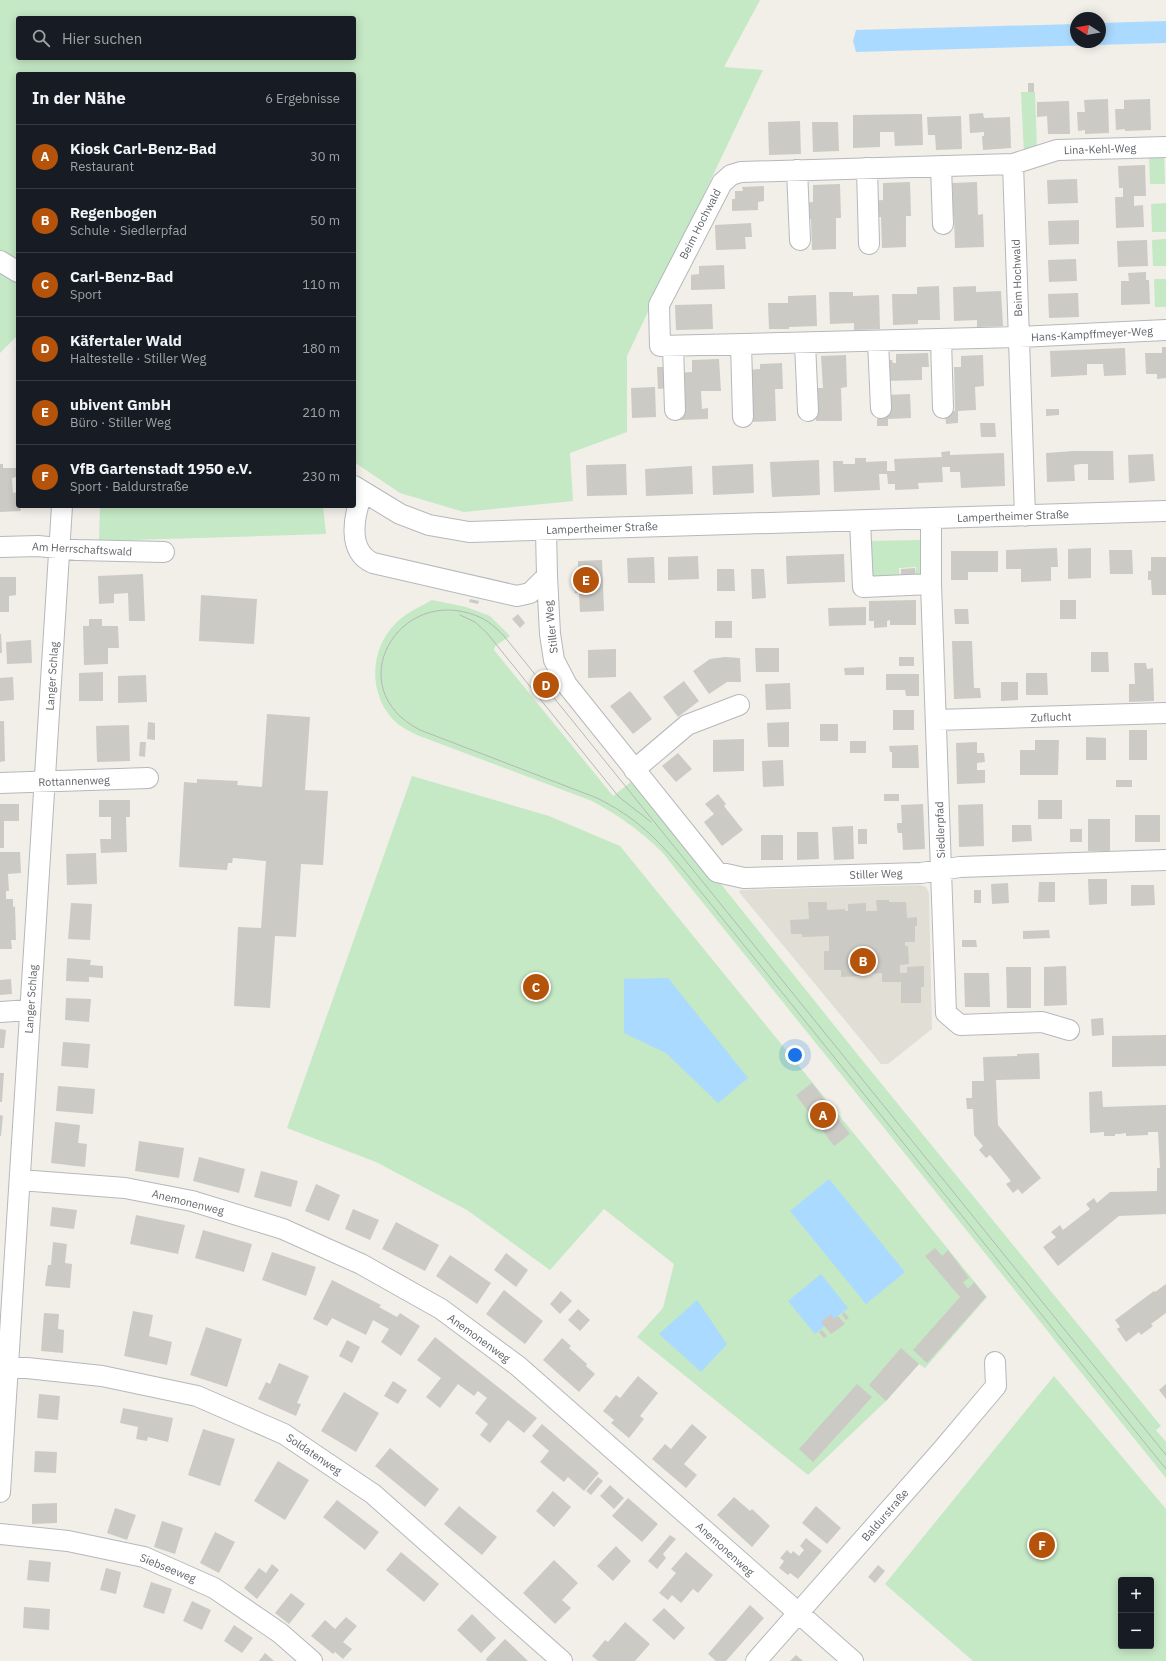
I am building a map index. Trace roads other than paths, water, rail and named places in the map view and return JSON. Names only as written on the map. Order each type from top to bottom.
[{"type":"street","name":"Lina-Kehl-Weg","points":[[1013,164],[1057,150],[1166,147]]},
{"type":"street","name":"Beim Hochwald","points":[[1019,337],[660,346],[659,305],[722,183],[731,174],[741,172],[797,170],[1013,164],[1019,337],[1025,516]]},
{"type":"street","points":[[941,166],[943,224]]},
{"type":"street","points":[[867,168],[870,244]]},
{"type":"street","points":[[797,170],[800,240]]},
{"type":"street","points":[[0,261],[16,271]]},
{"type":"street","name":"Hans-Kampffmeyer-Weg","points":[[1019,337],[1166,330]]},
{"type":"street","points":[[941,339],[943,408]]},
{"type":"street","points":[[878,341],[880,408]]},
{"type":"street","points":[[805,343],[808,411]]},
{"type":"street","points":[[741,344],[743,417]]},
{"type":"street","points":[[673,346],[675,410]]},
{"type":"street","points":[[359,489],[355,544],[360,554],[373,563],[517,596],[530,593],[547,576]]},
{"type":"street","name":"Lampertheimer Straße","points":[[359,489],[400,514],[429,525],[469,532],[860,522],[931,518],[1166,511]]},
{"type":"street","name":"Langer Schlag","points":[[0,1492],[62,508]]},
{"type":"street","name":"Siedlerpfad","points":[[931,518],[931,584],[937,720],[946,1013],[960,1025],[1042,1022],[1069,1030]]},
{"type":"street","points":[[860,522],[863,587],[931,584]]},
{"type":"street","name":"Stiller Weg","points":[[546,530],[550,634],[554,660],[567,685],[717,872],[744,878],[922,873],[960,867],[1166,860]]},
{"type":"street","name":"Am Herrschaftswald","points":[[0,547],[38,546],[77,550],[164,552]]},
{"type":"street","points":[[634,770],[687,725],[739,705]]},
{"type":"street","name":"Zuflucht","points":[[937,720],[1166,713]]},
{"type":"street","name":"Rottannenweg","points":[[0,783],[148,778]]},
{"type":"street","points":[[0,1012],[30,1010]]},
{"type":"street","name":"Anemonenweg","points":[[20,1180],[125,1188],[192,1201],[283,1229],[361,1264],[441,1309],[518,1366],[853,1661]]},
{"type":"street","name":"Baldurstraße","points":[[756,1661],[799,1614],[996,1386],[995,1362]]},
{"type":"street","name":"Soldatenweg","points":[[8,1366],[102,1376],[197,1396],[284,1434],[373,1494],[562,1661]]},
{"type":"street","name":"Siebseeweg","points":[[0,1534],[68,1541],[144,1557],[214,1588],[280,1633],[312,1661]]},
{"type":"water","points":[[1166,21],[1166,43],[1106,45],[1106,23]]},
{"type":"water","points":[[1070,24],[1070,46],[856,52],[853,41],[856,30]]},
{"type":"water","points":[[668,978],[748,1078],[718,1103],[666,1053],[624,1033],[624,979]]},
{"type":"water","points":[[829,1179],[905,1272],[866,1304],[790,1211]]},
{"type":"water","points":[[821,1274],[848,1308],[815,1334],[788,1301]]},
{"type":"water","points":[[697,1300],[727,1344],[701,1372],[659,1334]]},
{"type":"tram line","points":[[1166,1455],[504,636],[492,624],[477,616],[449,610],[424,614],[403,627],[388,645],[381,667],[383,690],[396,712],[420,730],[597,798],[624,813],[655,839],[685,872],[1166,1469]]},
{"type":"tram line","points":[[460,615],[475,622],[487,633],[619,797],[651,822]]},
{"type":"place","name":"ubivent GmbH","points":[[586,580]]},
{"type":"place","name":"Käfertaler Wald","points":[[546,685]]},
{"type":"place","name":"Regenbogen","points":[[863,961]]},
{"type":"place","name":"Carl-Benz-Bad","points":[[536,987]]},
{"type":"place","name":"Kiosk Carl-Benz-Bad","points":[[823,1115]]},
{"type":"place","name":"VfB Gartenstadt 1950 e.V.","points":[[1042,1545]]}]
